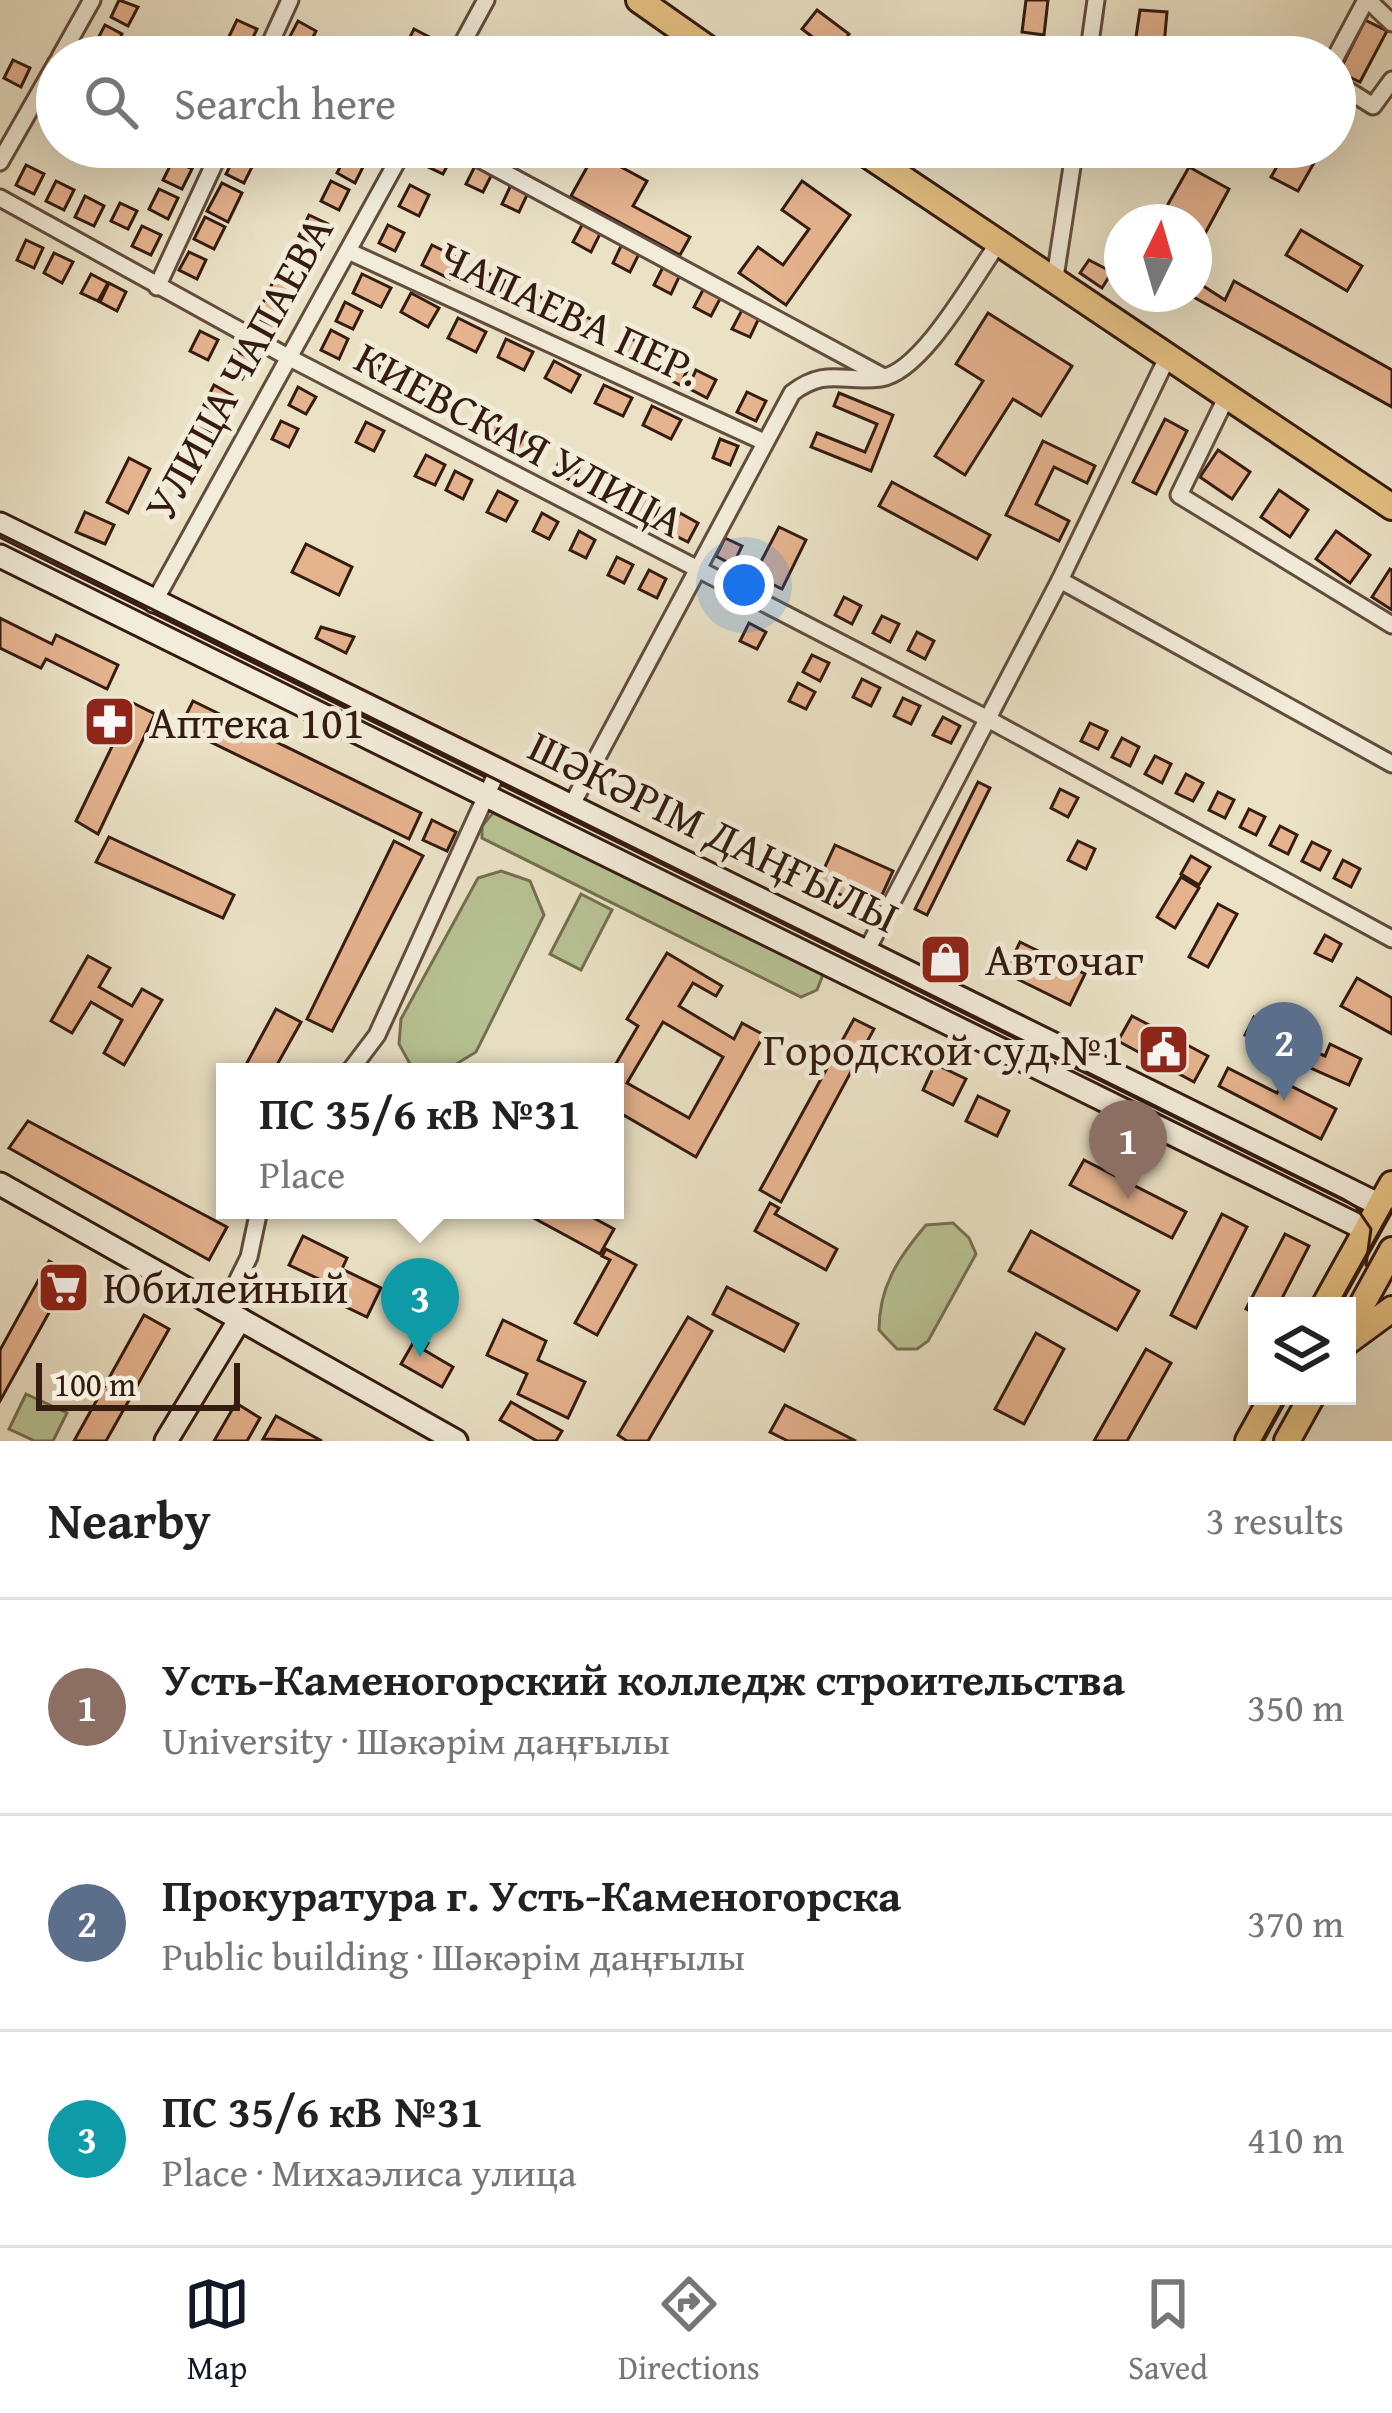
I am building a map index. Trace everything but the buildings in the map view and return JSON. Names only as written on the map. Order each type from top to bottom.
[{"type":"main road","points":[[639,0],[690,36]]},
{"type":"main road","points":[[886,168],[1392,507]]},
{"type":"main road","name":"ШӘКӘРІМ ДАҢҒЫЛЫ","points":[[0,524],[496,772],[1388,1200]]},
{"type":"main road","name":"ШӘКӘРІМ ДАҢҒЫЛЫ","points":[[0,556],[1392,1246]]},
{"type":"main road","name":"УЛИЦА ЧАПАЕВА","points":[[142,629],[154,604]]},
{"type":"main road","points":[[558,832],[570,808]]},
{"type":"main road","points":[[855,976],[866,952]]},
{"type":"main road","points":[[0,1184],[456,1441]]},
{"type":"main road","points":[[1329,1297],[1388,1200]]},
{"type":"main road","points":[[1356,1315],[1392,1246]]},
{"type":"main road","points":[[1356,1335],[1392,1309]]},
{"type":"main road","points":[[166,1441],[231,1314]]},
{"type":"main road","points":[[1248,1441],[1268,1405]]},
{"type":"main road","points":[[1287,1441],[1307,1405]]},
{"type":"street","points":[[71,36],[92,0]]},
{"type":"street","points":[[274,36],[290,0]]},
{"type":"street","points":[[466,36],[486,0]]},
{"type":"street","points":[[1091,36],[1096,0]]},
{"type":"street","points":[[1347,36],[1367,0],[1392,22]]},
{"type":"street","points":[[1356,95],[1373,106],[1392,80]]},
{"type":"street","points":[[0,162],[36,98]]},
{"type":"street","points":[[157,287],[212,168]]},
{"type":"street","name":"УЛИЦА ЧАПАЕВА","points":[[154,604],[286,356],[393,168]]},
{"type":"street","points":[[496,168],[885,378]]},
{"type":"street","points":[[1054,284],[1072,168]]},
{"type":"street","name":"КИЕВСКАЯ УЛИЦА","points":[[0,198],[286,356],[692,571],[986,718],[1392,939]]},
{"type":"street","points":[[570,808],[692,571],[792,392],[813,376],[885,378],[912,364],[997,245]]},
{"type":"street","name":"ЧАПАЕВА ПЕР.","points":[[348,251],[762,441]]},
{"type":"street","points":[[866,952],[1060,580],[1168,356]]},
{"type":"street","points":[[1227,396],[1179,495],[1392,626]]},
{"type":"street","points":[[1060,580],[1392,764]]},
{"type":"street","points":[[356,1063],[377,1035],[496,772]]},
{"type":"street","points":[[231,1314],[257,1219]]},
{"type":"green space","points":[[493,813],[824,972],[817,990],[801,997],[482,838],[482,826]]},
{"type":"green space","points":[[501,871],[530,881],[544,915],[476,1052],[458,1063],[409,1063],[399,1044],[401,1019],[478,878]]},
{"type":"green space","points":[[581,894],[612,910],[581,970],[550,954]]},
{"type":"green space","points":[[953,1223],[969,1238],[976,1254],[928,1341],[917,1349],[897,1349],[879,1330],[882,1300],[892,1274],[926,1225]]},
{"type":"green space","points":[[26,1394],[67,1413],[53,1441],[35,1441],[9,1429]]},
{"type":"tram line","points":[[0,534],[1343,1199],[1356,1207],[1371,1229],[1366,1265]]},
{"type":"tram line","points":[[1343,1297],[1392,1209]]},
{"type":"tram line","points":[[1262,1441],[1282,1405]]},
{"type":"place","name":"Аптека 101","points":[[110,722]]},
{"type":"place","name":"Авточаг","points":[[946,959]]},
{"type":"place","name":"Городской суд №1","points":[[1163,1049]]},
{"type":"place","name":"Прокуратура г. Усть-Каменогорска","points":[[1284,1101]]},
{"type":"place","name":"Усть-Каменогорский колледж строительства","points":[[1128,1199]]},
{"type":"place","name":"Юбилейный","points":[[64,1287]]},
{"type":"place","name":"ПС 35/6 кВ №31","points":[[420,1357]]}]
